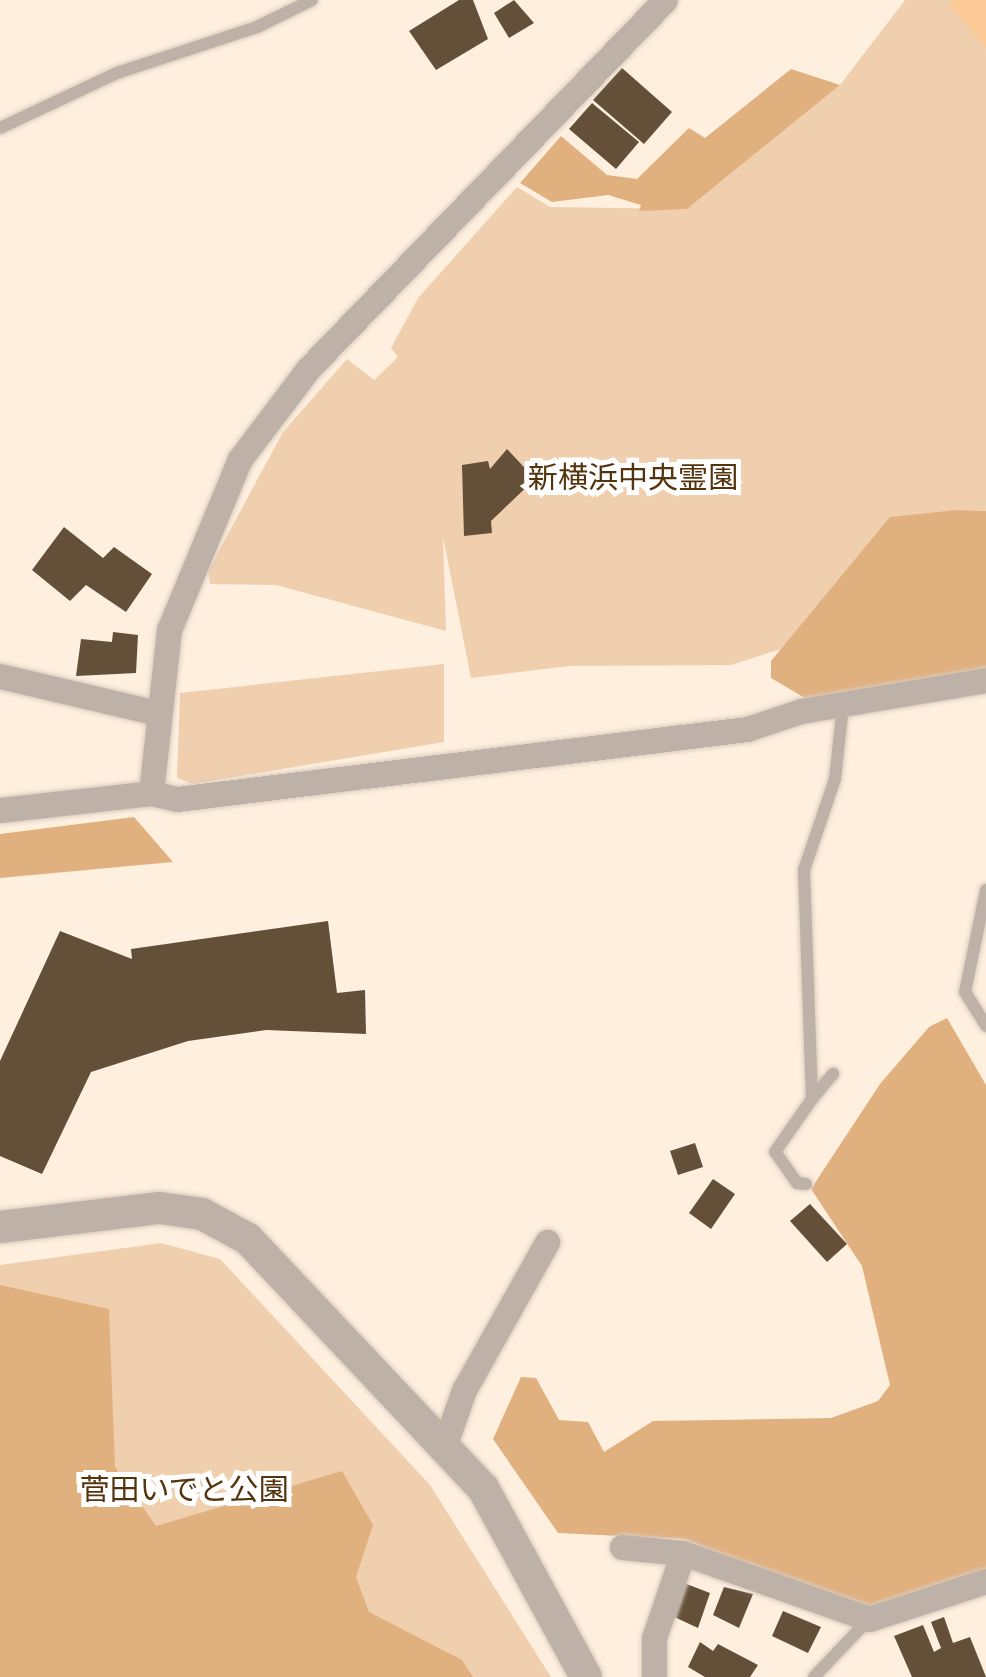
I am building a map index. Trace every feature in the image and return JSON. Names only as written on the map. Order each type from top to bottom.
[{"type":"street","points":[[151,792],[169,630],[240,459],[308,370],[665,0]]},
{"type":"street","points":[[0,676],[158,714]]},
{"type":"street","points":[[0,810],[151,792],[178,799],[747,728],[843,705],[986,680]]},
{"type":"street","points":[[0,1228],[160,1208],[202,1214],[248,1238],[446,1441],[483,1488],[586,1677]]},
{"type":"street","points":[[446,1441],[464,1390],[547,1242]]},
{"type":"street","points":[[622,1547],[684,1553],[869,1619],[986,1580]]},
{"type":"street","points":[[654,1677],[654,1638],[684,1553]]},
{"type":"lane","points":[[0,128],[117,73],[257,28],[312,0]]},
{"type":"lane","points":[[812,1099],[804,870],[835,779],[843,705]]},
{"type":"lane","points":[[986,890],[965,992],[986,1026]]},
{"type":"lane","points":[[806,1184],[797,1183],[774,1152],[833,1074]]},
{"type":"lane","points":[[814,1677],[869,1619]]},
{"type":"green space","name":"新横浜中央霊園","points":[[905,0],[953,0],[986,49],[986,511],[957,510],[832,594],[781,649],[731,665],[569,666],[471,678],[443,537],[446,631],[276,585],[210,584],[208,571],[283,432],[347,359],[374,380],[398,357],[391,348],[418,298],[517,187],[550,207],[687,209],[840,85]]},
{"type":"green space","points":[[444,664],[444,742],[193,784],[177,778],[180,693]]},
{"type":"green space","name":"菅田いでと公園","points":[[161,1243],[220,1259],[430,1485],[551,1677],[0,1677],[0,1265]]},
{"type":"shaded area","points":[[953,0],[986,0],[986,49],[950,6]]},
{"type":"shaded area","points":[[791,69],[840,85],[687,209],[639,211],[641,205],[608,195],[552,202],[520,183],[561,136],[607,175],[637,179],[689,128],[705,138]]},
{"type":"shaded area","points":[[986,511],[986,678],[810,701],[771,678],[771,661],[890,517]]},
{"type":"shaded area","points":[[134,817],[173,862],[0,878],[0,834]]},
{"type":"shaded area","points":[[947,1018],[986,1085],[986,1572],[860,1611],[684,1539],[558,1533],[493,1439],[521,1377],[536,1378],[559,1420],[588,1422],[604,1452],[653,1421],[831,1418],[878,1401],[890,1385],[862,1266],[811,1189],[880,1084],[929,1027]]},
{"type":"shaded area","points":[[0,1285],[109,1309],[115,1467],[156,1526],[342,1471],[373,1525],[356,1577],[369,1612],[462,1660],[473,1677],[0,1677]]},
{"type":"building","points":[[459,0],[473,0],[488,39],[436,70],[409,31]]},
{"type":"building","points":[[514,0],[534,23],[509,38],[494,13]]},
{"type":"building","points":[[622,68],[672,112],[644,144],[593,100]]},
{"type":"building","points":[[592,103],[639,142],[616,169],[569,129]]},
{"type":"building","points":[[507,449],[535,479],[491,521],[492,533],[464,536],[462,465],[488,461],[490,469]]},
{"type":"building","points":[[64,527],[103,558],[114,547],[152,574],[126,612],[86,585],[70,601],[32,570]]},
{"type":"building","points":[[113,632],[138,635],[136,673],[76,676],[81,639],[112,642]]},
{"type":"building","points":[[328,921],[337,993],[365,990],[366,1034],[266,1030],[188,1041],[91,1072],[42,1174],[0,1156],[0,1061],[60,931],[132,959],[131,949]]},
{"type":"building","points":[[695,1143],[703,1167],[678,1175],[670,1151]]},
{"type":"building","points":[[713,1179],[735,1194],[711,1229],[689,1213]]},
{"type":"building","points":[[810,1204],[847,1244],[827,1262],[790,1221]]},
{"type":"building","points":[[684,1583],[710,1593],[698,1628],[670,1615]]},
{"type":"building","points":[[724,1587],[753,1594],[739,1628],[713,1615]]},
{"type":"building","points":[[783,1611],[821,1627],[808,1653],[772,1636]]},
{"type":"building","points":[[944,1617],[953,1643],[970,1637],[986,1677],[912,1677],[894,1636],[923,1625],[934,1652],[941,1648],[931,1622]]},
{"type":"building","points":[[700,1642],[713,1651],[718,1644],[758,1665],[750,1677],[705,1677],[688,1667]]}]
